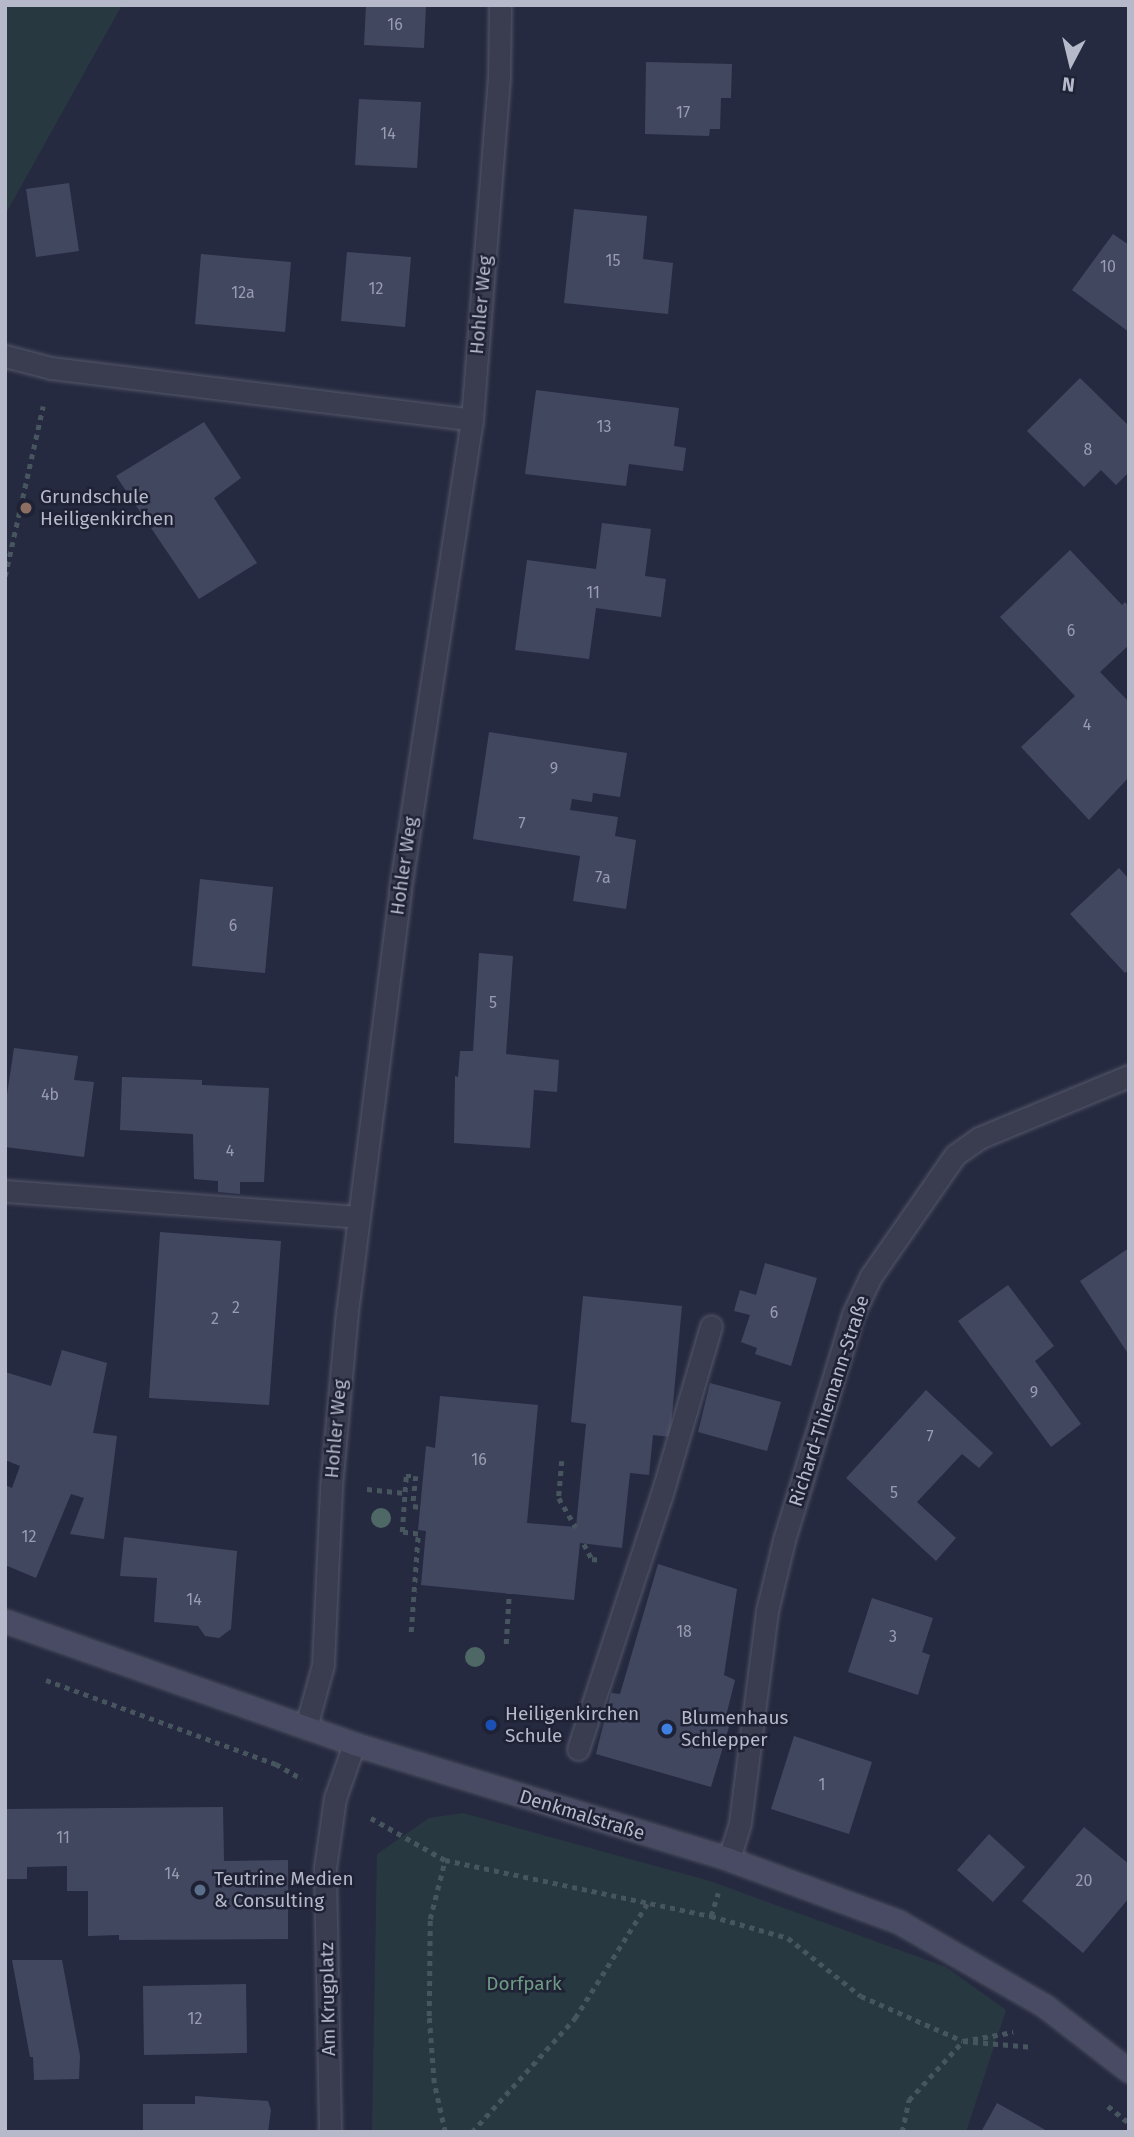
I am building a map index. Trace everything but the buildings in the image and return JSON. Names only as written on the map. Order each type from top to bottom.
[{"type":"main road","name":"Denkmalstraße","points":[[5,1621],[354,1744],[729,1859],[899,1922],[1045,2006],[1129,2071]]},
{"type":"street","name":"Hohler Weg","points":[[306,1727],[323,1665],[331,1488],[358,1217],[400,890],[472,420],[499,78],[500,5]]},
{"type":"street","points":[[5,356],[51,368],[472,420]]},
{"type":"street","name":"Richard-Thiemann-Straße","points":[[729,1859],[740,1822],[767,1611],[784,1540],[853,1314],[871,1276],[955,1155],[979,1138],[1129,1076]]},
{"type":"street","points":[[6,1191],[358,1217]]},
{"type":"street","points":[[578,1749],[661,1497],[711,1326]]},
{"type":"street","name":"Am Krugplatz","points":[[330,2132],[325,1868],[335,1798],[354,1744]]},
{"type":"path","points":[[5,576],[51,368]]},
{"type":"path","points":[[562,1461],[559,1498],[576,1527]]},
{"type":"path","points":[[411,1632],[418,1534],[402,1532],[407,1476],[416,1476],[413,1506],[420,1507]]},
{"type":"path","points":[[370,1490],[405,1493]]},
{"type":"path","points":[[506,1644],[509,1594]]},
{"type":"path","points":[[44,1679],[276,1764],[445,1860],[569,1884],[647,1904],[710,1916],[788,1938],[861,1996],[963,2040],[1037,2047]]},
{"type":"path","points":[[444,2132],[434,2083],[429,2002],[430,1919],[445,1860]]},
{"type":"path","points":[[472,2132],[575,2018],[647,1904]]},
{"type":"path","points":[[902,2132],[909,2101],[963,2040]]},
{"type":"path","points":[[1098,2098],[1129,2123]]},
{"type":"green space","points":[[5,5],[122,5],[5,215]]},
{"type":"green space","name":"Dorfpark","points":[[463,1813],[710,1881],[946,1967],[1006,2010],[966,2132],[372,2132],[377,1854],[429,1818]]},
{"type":"place","name":"Grundschule Heiligenkirchen","points":[[26,508]]},
{"type":"place","name":"Heiligenkirchen Schule","points":[[491,1725]]},
{"type":"place","name":"Blumenhaus Schlepper","points":[[667,1729]]},
{"type":"place","name":"Teutrine Medien & Consulting","points":[[200,1890]]}]
